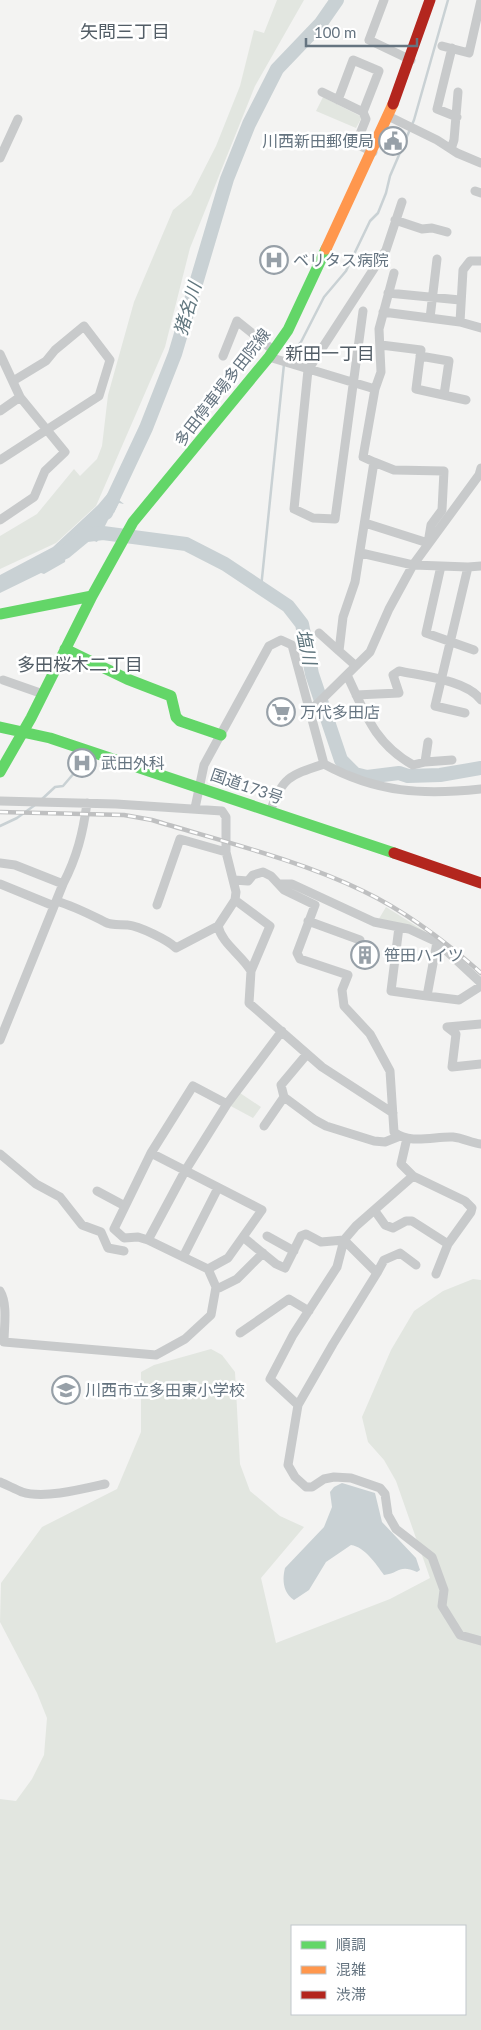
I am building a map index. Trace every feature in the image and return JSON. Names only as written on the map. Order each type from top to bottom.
[{"type":"main road","name":"多田停車場多田院線","points":[[0,772],[133,522],[271,354],[288,330],[373,152],[411,60],[430,0]]},
{"type":"main road","points":[[0,614],[92,596]]},
{"type":"main road","points":[[65,649],[127,679],[171,696],[176,717],[180,721],[221,735]]},
{"type":"main road","name":"国道173号","points":[[0,717],[25,728],[200,784],[481,880]]},
{"type":"main road","name":"国道173号","points":[[0,727],[25,728]]},
{"type":"street","points":[[384,0],[369,40],[393,49],[398,55],[411,60]]},
{"type":"street","points":[[442,46],[469,53],[481,0]]},
{"type":"street","points":[[452,48],[437,109],[456,117]]},
{"type":"street","points":[[338,100],[353,60],[379,71],[362,112]]},
{"type":"street","points":[[322,92],[362,112],[366,119],[356,144],[373,152]]},
{"type":"street","points":[[451,149],[454,140],[458,92]]},
{"type":"street","points":[[388,116],[481,163]]},
{"type":"street","points":[[0,158],[18,119]]},
{"type":"street","points":[[363,311],[335,519],[313,518],[294,509],[308,370],[386,250],[402,202]]},
{"type":"street","points":[[395,220],[422,229],[432,228],[447,232]]},
{"type":"street","points":[[430,318],[437,259]]},
{"type":"street","points":[[460,322],[463,270],[466,263],[470,261],[481,261]]},
{"type":"street","points":[[394,272],[379,329],[382,372],[375,390],[363,457],[394,470],[444,471],[442,510],[431,525],[428,542]]},
{"type":"street","points":[[388,294],[460,300]]},
{"type":"street","points":[[383,312],[460,322],[481,328]]},
{"type":"street","points":[[223,356],[237,321],[271,354],[308,370],[375,390]]},
{"type":"street","points":[[0,460],[99,396],[110,360],[84,326],[55,350],[46,361],[13,381]]},
{"type":"street","points":[[381,345],[421,350],[416,389],[466,400]]},
{"type":"street","points":[[0,354],[20,398],[65,452],[45,471],[34,498],[0,520]]},
{"type":"street","points":[[420,356],[449,361],[444,395]]},
{"type":"street","points":[[0,411],[20,398]]},
{"type":"street","points":[[339,651],[343,617],[355,582],[361,553],[374,462]]},
{"type":"street","points":[[310,711],[370,652],[389,609],[413,565],[478,475],[481,468]]},
{"type":"street","points":[[366,522],[428,542]]},
{"type":"street","points":[[361,553],[413,565],[481,566]]},
{"type":"street","points":[[441,566],[426,633],[474,650]]},
{"type":"street","points":[[465,713],[435,706],[468,567]]},
{"type":"street","points":[[319,633],[356,666]]},
{"type":"street","points":[[195,808],[204,765],[270,646],[281,640],[292,645],[324,764]]},
{"type":"street","points":[[356,696],[399,693],[393,675],[399,671],[441,679],[476,692],[481,700]]},
{"type":"street","points":[[347,675],[373,731],[398,756],[413,764],[452,760]]},
{"type":"street","points":[[3,680],[43,694]]},
{"type":"street","points":[[425,762],[428,742]]},
{"type":"street","points":[[272,808],[278,790],[296,773],[324,764],[349,776],[408,792],[440,794],[481,789]]},
{"type":"street","points":[[0,801],[86,803],[222,811],[226,817],[226,852],[234,880],[235,900],[218,926],[176,948],[169,941],[153,936],[140,927],[110,924],[97,916],[0,884]]},
{"type":"street","points":[[0,1040],[55,903],[75,861],[82,836],[86,803]]},
{"type":"street","points":[[157,905],[180,839],[226,852]]},
{"type":"street","points":[[0,863],[15,865],[63,884]]},
{"type":"street","points":[[234,880],[248,881],[253,875],[263,872],[280,884],[284,890],[315,905],[297,953],[300,959],[348,975],[342,990],[344,1006],[370,1034],[390,1071],[394,1132],[403,1137]]},
{"type":"street","points":[[280,884],[292,884],[374,922],[399,927],[437,942],[481,985],[459,1000],[391,991],[399,927]]},
{"type":"street","points":[[235,900],[270,926],[251,971],[249,1003],[322,1068],[393,1113]]},
{"type":"street","points":[[308,921],[360,940]]},
{"type":"street","points":[[218,926],[220,935],[251,971]]},
{"type":"street","points":[[427,996],[437,942]]},
{"type":"street","points":[[481,1024],[447,1027],[456,1034],[452,1067],[481,1064]]},
{"type":"street","points":[[148,1240],[186,1171],[227,1104],[282,1031]]},
{"type":"street","points":[[307,1054],[281,1085],[284,1097],[314,1120],[326,1126],[374,1141],[385,1142],[403,1137],[451,1137],[481,1144]]},
{"type":"street","points":[[0,1291],[4,1311],[2,1341],[156,1355],[185,1339],[211,1315],[216,1288],[208,1269],[148,1240],[138,1237],[124,1238],[114,1229],[151,1153],[193,1086],[227,1104]]},
{"type":"street","points":[[264,1126],[284,1097]]},
{"type":"street","points":[[403,1137],[401,1164],[414,1176],[465,1201],[472,1208],[448,1244],[436,1274]]},
{"type":"street","points":[[151,1153],[262,1210],[228,1258],[208,1269]]},
{"type":"street","points":[[0,1154],[36,1184],[60,1197],[82,1225],[101,1232],[108,1248],[124,1251]]},
{"type":"street","points":[[298,1405],[270,1379],[337,1267],[344,1240],[356,1226],[414,1176]]},
{"type":"street","points":[[183,1257],[218,1188]]},
{"type":"street","points":[[97,1191],[125,1206]]},
{"type":"street","points":[[375,1211],[385,1225],[393,1228],[406,1221],[412,1221],[448,1244]]},
{"type":"street","points":[[243,1237],[285,1268],[301,1236],[306,1234],[321,1242],[344,1240],[377,1273]]},
{"type":"street","points":[[267,1236],[294,1251]]},
{"type":"street","points":[[219,1288],[238,1280],[263,1253]]},
{"type":"street","points":[[416,1265],[400,1253],[384,1260],[332,1344],[298,1405],[288,1464],[289,1470],[306,1487],[312,1487],[324,1479],[334,1477],[351,1478],[380,1488],[385,1494],[388,1516],[396,1529],[432,1557],[444,1590],[442,1606],[460,1635],[481,1640]]},
{"type":"street","points":[[240,1333],[289,1299],[309,1311]]},
{"type":"street","points":[[0,1482],[22,1492],[34,1494],[77,1490],[106,1484]]},
{"type":"shaded area","points":[[277,0],[304,0],[255,86],[190,248],[165,347],[96,506],[56,543],[0,569],[0,536],[37,514],[74,469],[80,476],[97,459],[102,446],[108,395],[134,302],[173,210],[191,195],[216,146],[240,86],[254,30],[264,33]]},
{"type":"shaded area","points":[[323,97],[362,117],[356,128],[316,111]]},
{"type":"shaded area","points":[[109,492],[124,504],[119,503],[114,513],[112,512],[97,542],[91,540],[75,545],[72,543],[66,554],[65,562],[44,574],[41,573],[0,593],[0,575],[53,547],[98,505]]},
{"type":"shaded area","points":[[386,907],[437,939],[377,922]]},
{"type":"shaded area","points":[[237,1091],[261,1107],[253,1118],[227,1104]]},
{"type":"shaded area","points":[[473,1279],[481,1280],[481,2030],[0,2030],[0,1799],[16,1801],[32,1779],[44,1755],[47,1718],[37,1693],[0,1622],[1,1583],[42,1527],[117,1489],[141,1432],[141,1372],[154,1365],[211,1349],[222,1355],[235,1372],[240,1464],[250,1491],[280,1516],[304,1527],[261,1578],[276,1643],[390,1599],[430,1578],[396,1481],[384,1460],[368,1442],[362,1417],[391,1350],[414,1311],[443,1291]]},
{"type":"shaded area","points":[[342,1483],[375,1493],[382,1522],[416,1558],[420,1570],[417,1572],[403,1569],[384,1575],[365,1552],[351,1545],[326,1562],[309,1590],[294,1600],[290,1597],[284,1586],[285,1568],[324,1527],[332,1507],[330,1492],[334,1487]]},
{"type":"waterway","name":"猪名川","points":[[106,513],[146,428],[175,354],[227,179],[249,124],[277,69],[321,23],[337,0]]},
{"type":"waterway","points":[[286,359],[301,342],[324,297],[346,271],[370,221],[378,213],[390,176],[414,120],[448,0]]},
{"type":"waterway","points":[[261,588],[284,364]]},
{"type":"waterway","name":"猪名川","points":[[53,557],[65,552],[88,533]]},
{"type":"waterway","name":"塩川","points":[[87,535],[103,533],[186,544],[225,564],[288,606],[302,624],[312,674],[341,760],[355,774],[367,777],[399,773],[408,776],[440,775],[481,768]]},
{"type":"waterway","points":[[41,800],[55,787],[63,786],[81,765]]},
{"type":"waterway","points":[[0,826],[17,818],[35,805]]},
{"type":"railway","points":[[0,812],[124,815],[152,820],[286,860],[363,891],[395,908],[454,950],[481,973]]},
{"type":"traffic: fast","points":[[0,772],[31,718],[92,596],[133,522],[269,357],[288,330],[326,249]]},
{"type":"traffic: fast","points":[[0,614],[92,596]]},
{"type":"traffic: fast","points":[[65,649],[127,679],[171,696],[176,717],[180,721],[221,735]]},
{"type":"traffic: fast","points":[[0,727],[50,738],[394,853]]},
{"type":"traffic: slow","points":[[326,249],[393,104]]},
{"type":"traffic: jam","points":[[393,104],[430,0]]},
{"type":"traffic: jam","points":[[394,853],[481,883]]},
{"type":"place","name":"川西新田郵便局","points":[[393,141]]},
{"type":"place","name":"ベリタス病院","points":[[274,260]]},
{"type":"place","name":"万代多田店","points":[[281,712]]},
{"type":"place","name":"武田外科","points":[[82,763]]},
{"type":"place","name":"笹田ハイツ","points":[[365,955]]},
{"type":"place","name":"川西市立多田東小学校","points":[[66,1390]]},
{"type":"district","name":"矢問三丁目","points":[[125,32]]},
{"type":"district","name":"新田一丁目","points":[[330,354]]},
{"type":"district","name":"多田桜木二丁目","points":[[80,665]]}]
